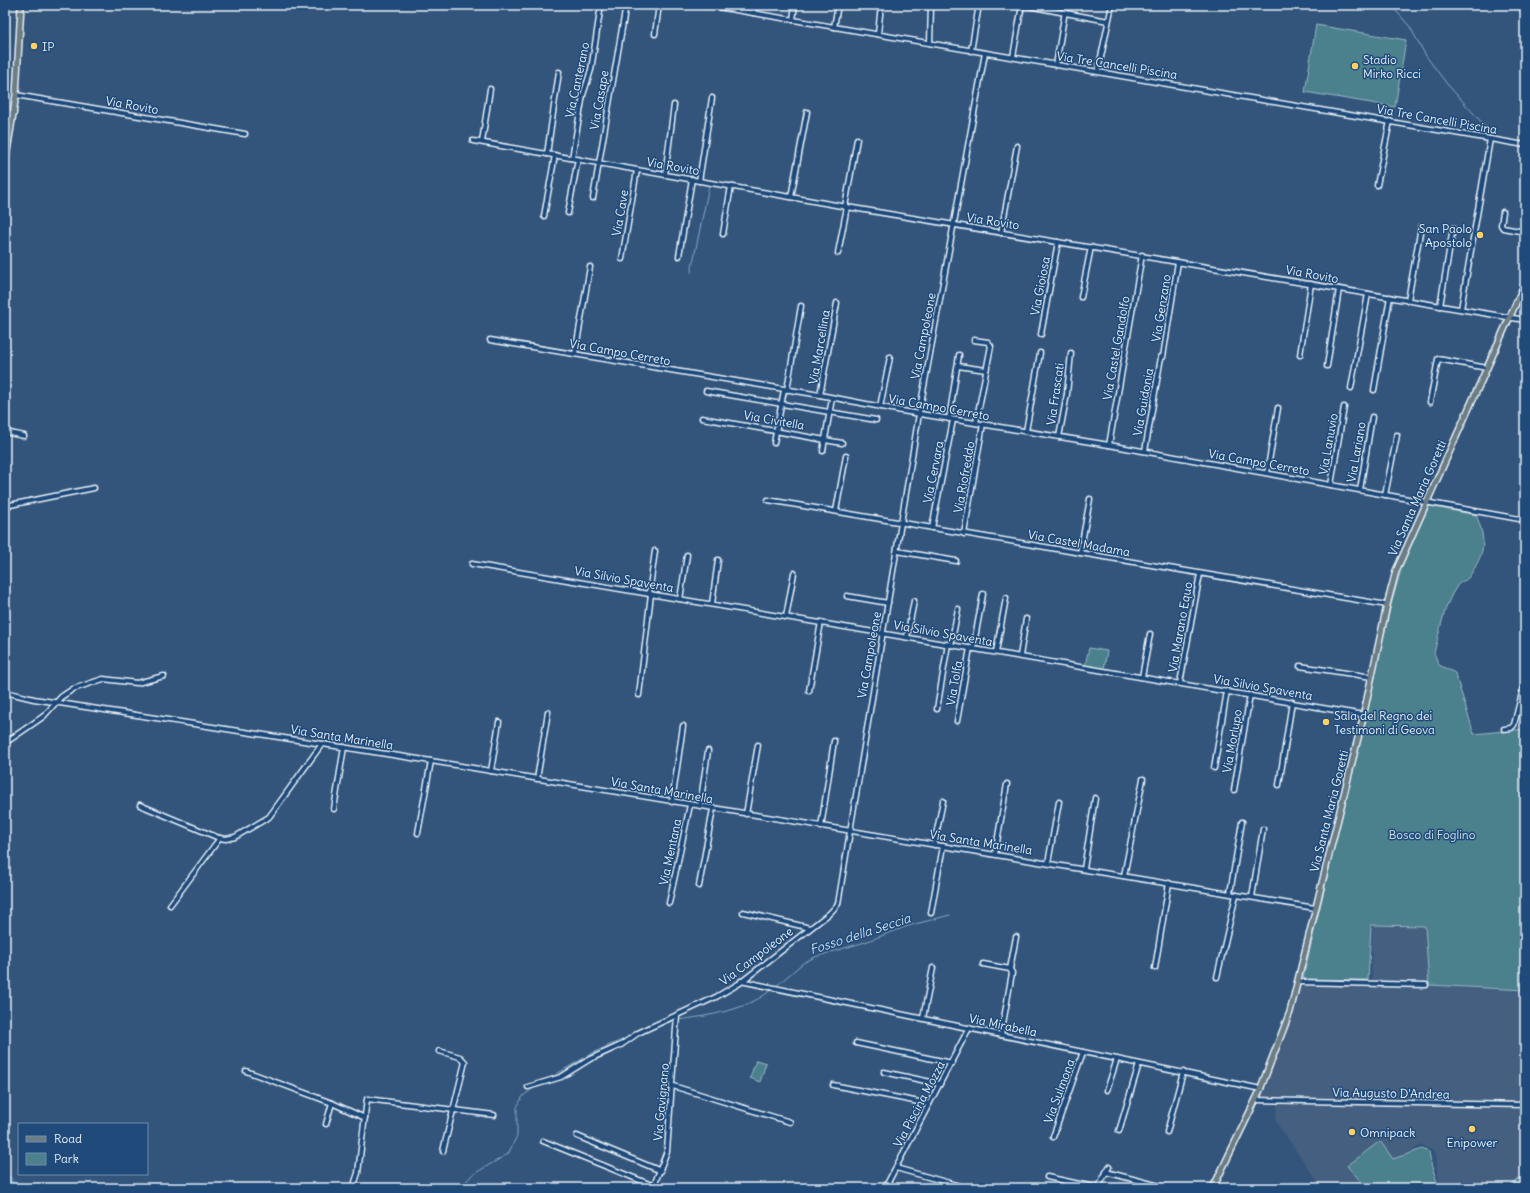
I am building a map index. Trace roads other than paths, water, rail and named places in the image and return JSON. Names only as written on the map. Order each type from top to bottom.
[{"type":"main road","points":[[5,164],[16,95],[21,5]]},
{"type":"main road","points":[[1522,5],[1525,14]]},
{"type":"main road","name":"Via Santa Maria Goretti","points":[[1213,1188],[1261,1089],[1283,1032],[1298,982],[1315,908],[1364,715],[1387,605],[1401,558],[1525,282]]},
{"type":"street","name":"Via Canterano","points":[[572,158],[583,98],[591,70],[601,5]]},
{"type":"street","name":"Via Casape","points":[[593,198],[626,5]]},
{"type":"street","points":[[655,34],[659,5]]},
{"type":"street","name":"Via Tre Cancelli Piscina","points":[[706,5],[1525,145]]},
{"type":"street","points":[[753,13],[754,5]]},
{"type":"street","points":[[793,20],[795,5]]},
{"type":"street","points":[[834,27],[838,5]]},
{"type":"street","points":[[878,34],[881,5]]},
{"type":"street","points":[[930,44],[931,5]]},
{"type":"street","points":[[971,51],[979,5]]},
{"type":"street","points":[[1013,57],[1022,5],[1108,21]]},
{"type":"street","points":[[1056,65],[1066,5]]},
{"type":"street","points":[[1098,71],[1112,5]]},
{"type":"street","name":"Via Campoleone","points":[[528,1087],[561,1076],[635,1035],[708,1002],[741,981],[831,912],[839,902],[882,632],[902,522],[919,414],[985,53]]},
{"type":"street","points":[[547,154],[559,72]]},
{"type":"street","points":[[482,142],[490,89]]},
{"type":"street","name":"Via Rovito","points":[[16,95],[245,134]]},
{"type":"street","points":[[699,181],[712,98]]},
{"type":"street","points":[[665,174],[674,105]]},
{"type":"street","points":[[792,197],[807,112]]},
{"type":"street","points":[[5,114],[14,113]]},
{"type":"street","points":[[1377,185],[1390,122]]},
{"type":"street","points":[[838,253],[856,139]]},
{"type":"street","points":[[1461,309],[1490,139]]},
{"type":"street","name":"Via Rovito","points":[[473,141],[846,207],[1142,255],[1525,320]]},
{"type":"street","points":[[1001,233],[1017,146]]},
{"type":"street","points":[[544,216],[555,155]]},
{"type":"street","points":[[568,213],[578,159]]},
{"type":"street","name":"Via Cave","points":[[622,259],[637,170]]},
{"type":"street","points":[[679,256],[692,179]]},
{"type":"street","points":[[723,234],[731,186]]},
{"type":"street","points":[[1504,212],[1501,225],[1503,228],[1525,232]]},
{"type":"street","points":[[1408,300],[1421,227]]},
{"type":"street","points":[[1440,306],[1453,228]]},
{"type":"street","name":"Via Gioiosa","points":[[1041,334],[1058,242]]},
{"type":"street","points":[[1082,298],[1091,247]]},
{"type":"street","name":"Via Castel Gandolfo","points":[[1109,445],[1142,255]]},
{"type":"street","name":"Via Genzano","points":[[1162,357],[1178,262]]},
{"type":"street","points":[[575,354],[590,267]]},
{"type":"street","points":[[1300,355],[1311,284]]},
{"type":"street","points":[[1327,366],[1339,289]]},
{"type":"street","points":[[1352,388],[1368,294]]},
{"type":"street","points":[[1374,390],[1390,297]]},
{"type":"street","name":"Via Marcellina","points":[[820,395],[836,303]]},
{"type":"street","points":[[774,443],[801,306]]},
{"type":"street","name":"Via Campo Cerreto","points":[[490,340],[820,395],[919,414],[1145,451],[1525,520]]},
{"type":"street","points":[[974,340],[988,342],[990,345],[976,423]]},
{"type":"street","points":[[1026,431],[1040,353]]},
{"type":"street","name":"Via Frascati","points":[[1059,437],[1067,392],[1071,353]]},
{"type":"street","name":"Via Cervara","points":[[932,528],[951,419],[959,356]]},
{"type":"street","points":[[880,407],[890,357]]},
{"type":"street","name":"Via Guidonia","points":[[1145,451],[1162,357]]},
{"type":"street","points":[[1430,402],[1436,362],[1438,359],[1487,368]]},
{"type":"street","points":[[958,366],[986,370]]},
{"type":"street","points":[[706,391],[876,420]]},
{"type":"street","points":[[823,451],[832,398]]},
{"type":"street","name":"Via Lanuvio","points":[[1331,485],[1344,407]]},
{"type":"street","points":[[1267,473],[1278,408]]},
{"type":"street","name":"Via Lariano","points":[[1360,490],[1372,417]]},
{"type":"street","name":"Via Civitella","points":[[702,418],[842,442]]},
{"type":"street","name":"Via Riofreddo","points":[[964,534],[983,424]]},
{"type":"street","points":[[5,432],[24,436]]},
{"type":"street","points":[[1385,495],[1397,436]]},
{"type":"street","points":[[836,511],[846,456]]},
{"type":"street","points":[[5,506],[94,488]]},
{"type":"street","points":[[1080,553],[1090,499]]},
{"type":"street","name":"Via Castel Madama","points":[[768,500],[1387,605]]},
{"type":"street","points":[[639,695],[655,551]]},
{"type":"street","points":[[897,551],[956,561]]},
{"type":"street","points":[[680,599],[687,555]]},
{"type":"street","points":[[712,604],[718,560]]},
{"type":"street","name":"Via Silvio Spaventa","points":[[472,564],[882,632],[950,645],[1364,715]]},
{"type":"street","points":[[786,617],[794,573]]},
{"type":"street","name":"Via Marano Equo","points":[[1180,684],[1200,574]]},
{"type":"street","name":"Via Tolfa","points":[[957,721],[983,594]]},
{"type":"street","points":[[847,596],[888,604]]},
{"type":"street","points":[[996,652],[1006,598]]},
{"type":"street","points":[[908,637],[914,601]]},
{"type":"street","points":[[937,709],[958,608]]},
{"type":"street","points":[[1020,656],[1026,619]]},
{"type":"street","points":[[809,691],[821,622]]},
{"type":"street","points":[[1142,677],[1150,634]]},
{"type":"street","points":[[1300,666],[1372,678]]},
{"type":"street","points":[[5,743],[44,716],[56,702],[70,691],[100,680],[137,683],[164,676]]},
{"type":"street","points":[[1504,729],[1511,728],[1514,725],[1525,682]]},
{"type":"street","name":"Via Santa Marinella","points":[[5,692],[56,702],[431,761],[1315,908]]},
{"type":"street","points":[[1214,768],[1227,692]]},
{"type":"street","name":"Via Morlupo","points":[[1234,790],[1250,695]]},
{"type":"street","points":[[1279,785],[1292,702]]},
{"type":"street","points":[[537,779],[548,712]]},
{"type":"street","points":[[491,771],[499,722]]},
{"type":"street","points":[[672,802],[683,726]]},
{"type":"street","points":[[821,827],[834,741]]},
{"type":"street","points":[[140,806],[220,838],[237,836],[269,817],[322,744]]},
{"type":"street","points":[[746,814],[758,744]]},
{"type":"street","points":[[334,809],[344,747]]},
{"type":"street","points":[[700,806],[708,751]]},
{"type":"street","points":[[418,833],[431,761]]},
{"type":"street","points":[[1124,876],[1143,779]]},
{"type":"street","points":[[995,854],[1008,784]]},
{"type":"street","points":[[1084,869],[1095,798]]},
{"type":"street","points":[[934,845],[943,801]]},
{"type":"street","points":[[1048,863],[1059,802]]},
{"type":"street","name":"Via Mentana","points":[[669,903],[690,805]]},
{"type":"street","points":[[699,886],[713,809]]},
{"type":"street","points":[[1230,894],[1242,822]]},
{"type":"street","points":[[1252,897],[1263,829]]},
{"type":"street","points":[[170,905],[220,838]]},
{"type":"street","points":[[931,913],[943,846]]},
{"type":"street","points":[[1155,968],[1169,884]]},
{"type":"street","points":[[1217,977],[1236,894]]},
{"type":"street","points":[[743,912],[810,928]]},
{"type":"street","points":[[1001,1035],[1012,972],[1010,969],[1016,936]]},
{"type":"street","points":[[983,964],[1010,969]]},
{"type":"street","points":[[923,1018],[933,968]]},
{"type":"street","name":"Via Mirabella","points":[[741,981],[1261,1089]]},
{"type":"street","points":[[1298,982],[1426,984]]},
{"type":"street","name":"Via Gavignano","points":[[654,1187],[667,1151],[673,1086],[677,1015]]},
{"type":"street","name":"Via Piscina Mozza","points":[[886,1188],[969,1028]]},
{"type":"street","points":[[856,1043],[952,1062]]},
{"type":"street","points":[[439,1051],[460,1057],[464,1061],[443,1151]]},
{"type":"street","name":"Via Sulmona","points":[[1053,1137],[1083,1052]]},
{"type":"street","points":[[1107,1090],[1117,1059]]},
{"type":"street","points":[[1119,1131],[1139,1064]]},
{"type":"street","points":[[246,1071],[332,1103],[365,1118]]},
{"type":"street","points":[[884,1072],[940,1084]]},
{"type":"street","points":[[1167,1132],[1183,1072]]},
{"type":"street","points":[[833,1085],[930,1104]]},
{"type":"street","points":[[673,1086],[790,1122]]},
{"type":"street","points":[[353,1188],[358,1174],[367,1099],[494,1115]]},
{"type":"street","name":"Via Augusto D'Andrea","points":[[1256,1100],[1525,1106]]},
{"type":"street","points":[[326,1124],[332,1103]]},
{"type":"street","points":[[577,1136],[661,1171]]},
{"type":"street","points":[[543,1141],[654,1187]]},
{"type":"street","points":[[1046,1177],[1098,1188],[1109,1167]]},
{"type":"street","points":[[896,1168],[967,1188]]},
{"type":"street","points":[[1106,1172],[1167,1188]]},
{"type":"waterway","points":[[1391,5],[1410,27],[1426,56],[1447,84],[1486,127],[1490,136]]},
{"type":"waterway","points":[[691,272],[709,186]]},
{"type":"waterway","name":"Fosso della Seccia","points":[[775,987],[803,963],[815,957],[865,942],[908,926],[950,915]]},
{"type":"waterway","name":"Fosso della Seccia","points":[[678,1020],[728,1011],[752,1002],[772,989]]},
{"type":"waterway","name":"Fosso della Seccia","points":[[646,1031],[675,1020]]},
{"type":"waterway","name":"Fosso della Seccia","points":[[548,1079],[597,1051],[628,1038]]},
{"type":"waterway","name":"Fosso della Seccia","points":[[460,1188],[472,1175],[508,1154],[517,1136],[517,1107],[523,1096],[535,1087]]},
{"type":"waterway","points":[[5,1175],[15,1188]]},
{"type":"place","name":"IP","points":[[34,46]]},
{"type":"place","name":"Stadio Mirko Ricci","points":[[1355,66]]},
{"type":"place","name":"San Paolo Apostolo","points":[[1480,235]]},
{"type":"place","name":"Sala del Regno dei Testimoni di Geova","points":[[1326,722]]},
{"type":"place","name":"Enipower","points":[[1472,1129]]},
{"type":"place","name":"Omnipack","points":[[1352,1132]]},
{"type":"park label","name":"Bosco di Foglino","points":[[1432,834]]}]
